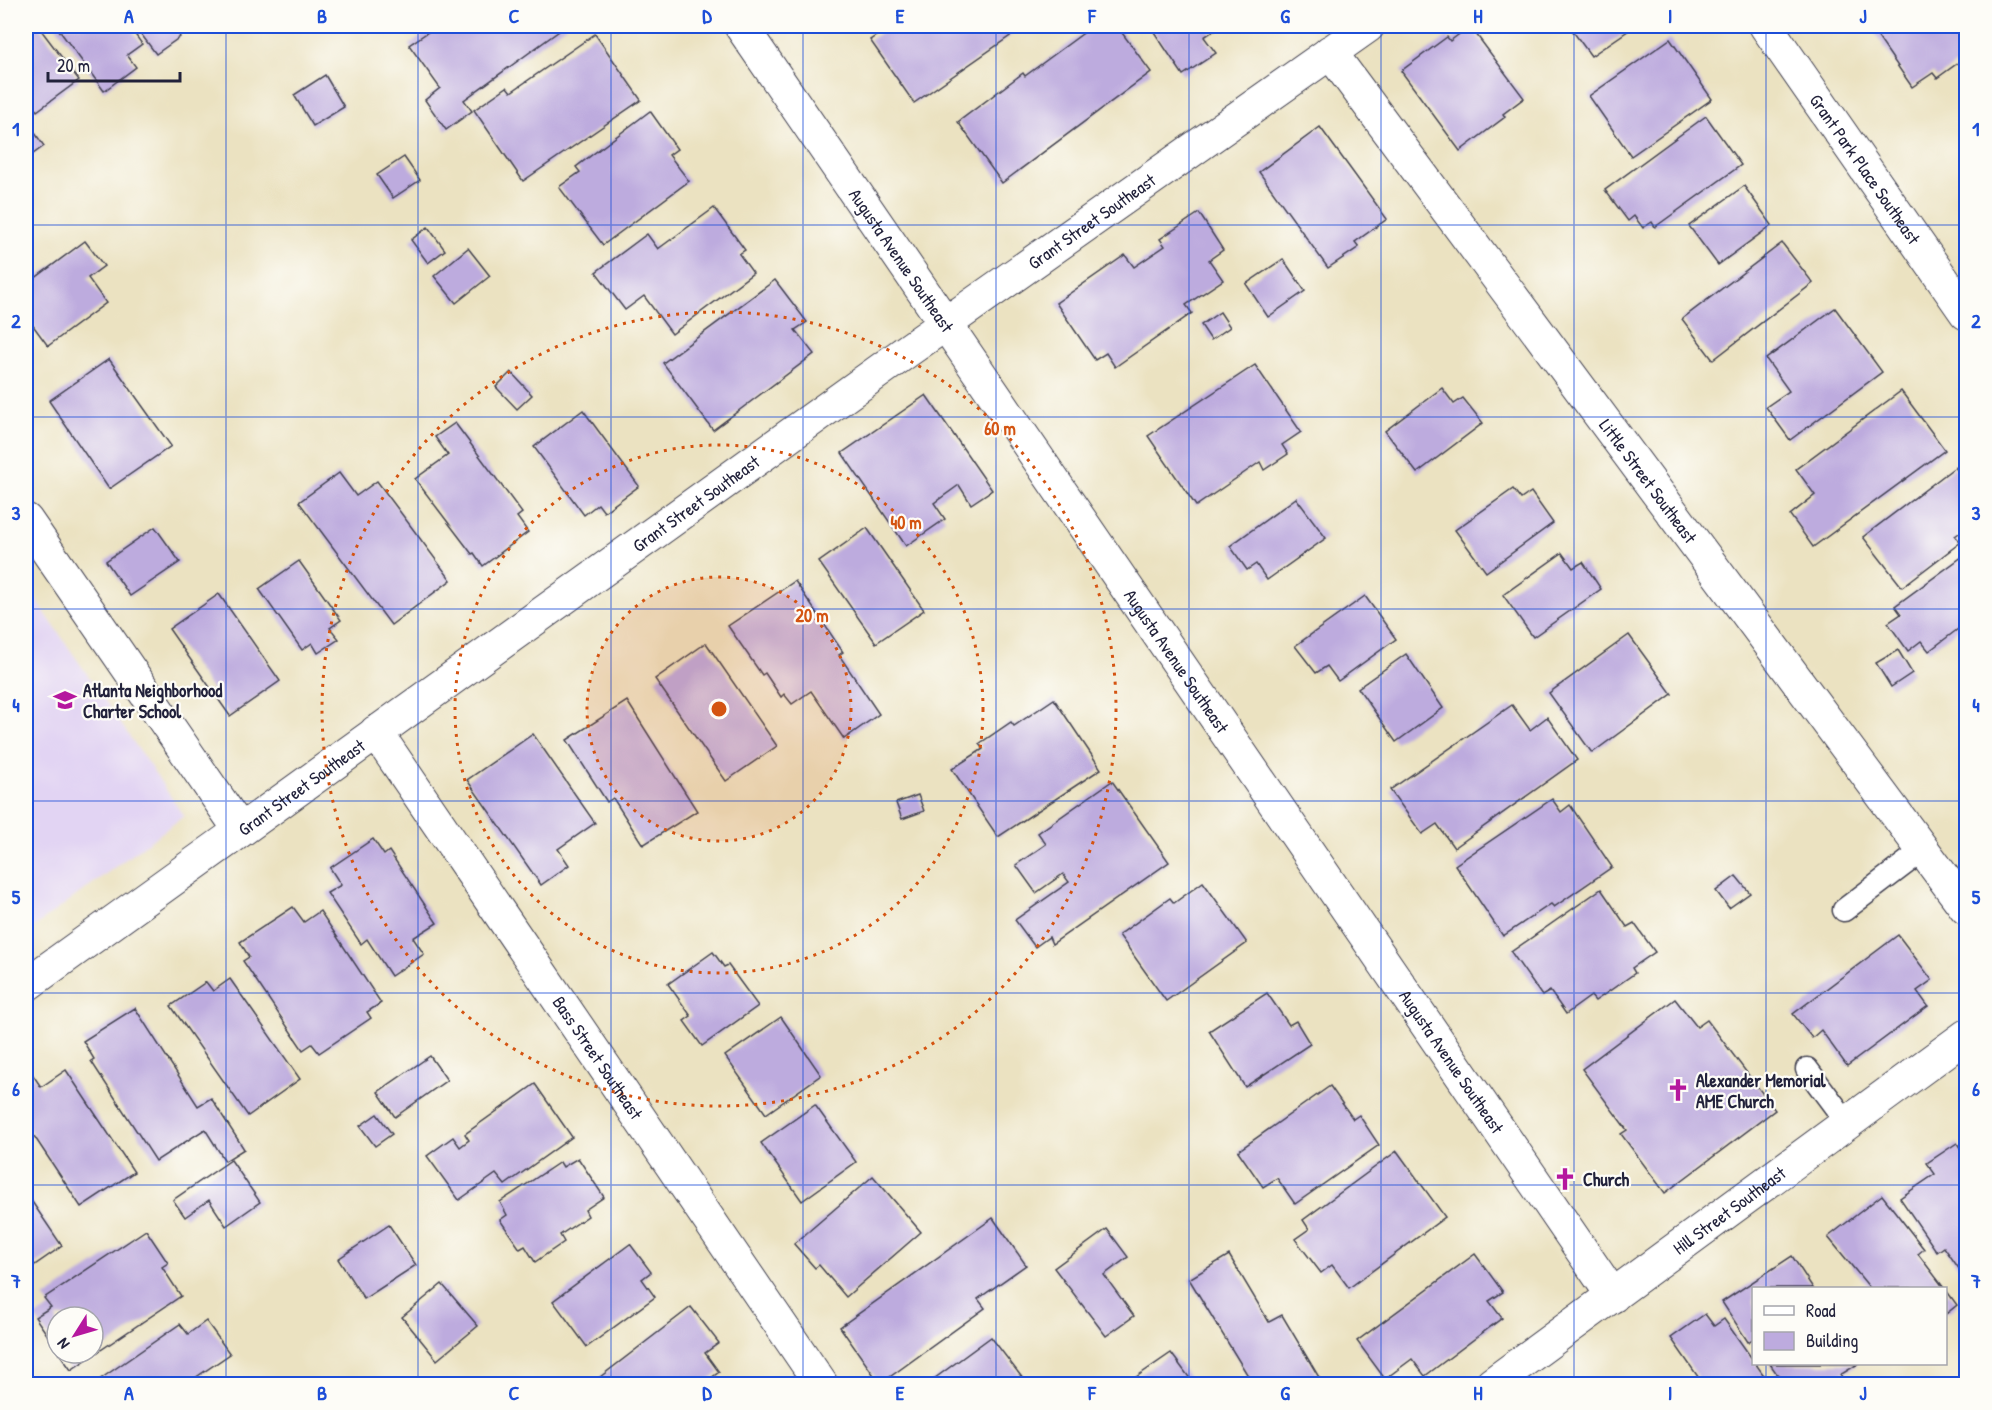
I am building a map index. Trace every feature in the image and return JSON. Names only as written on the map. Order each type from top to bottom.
[{"type":"street","name":"Augusta Avenue Southeast","points":[[741,26],[1613,1296]]},
{"type":"street","name":"Grant Street Southeast","points":[[26,985],[946,324],[1368,26]]},
{"type":"street","name":"Grant Park Place Southeast","points":[[1766,26],[1966,313]]},
{"type":"street","name":"Little Street Southeast","points":[[1330,52],[1966,908]]},
{"type":"street","points":[[26,520],[240,830]]},
{"type":"street","name":"Bass Street Southeast","points":[[376,732],[821,1384]]},
{"type":"street","name":"Hill Street Southeast","points":[[1492,1384],[1966,1036]]},
{"type":"lane","points":[[1844,910],[1923,850]]},
{"type":"lane","points":[[1807,1069],[1848,1124]]},
{"type":"shaded area","name":"Atlanta Neighborhood Charter School","points":[[26,585],[184,816],[26,933]]},
{"type":"building","points":[[26,26],[38,26],[79,80],[37,111],[26,95]]},
{"type":"building","points":[[56,26],[129,26],[142,44],[127,55],[136,67],[104,91]]},
{"type":"building","points":[[135,26],[189,26],[178,33],[180,37],[156,54]]},
{"type":"building","points":[[437,26],[566,26],[464,100],[472,111],[446,130],[425,100],[440,88],[409,45]]},
{"type":"building","points":[[891,26],[1007,26],[1013,34],[914,103],[870,40]]},
{"type":"building","points":[[1093,26],[1117,26],[1151,72],[1002,183],[958,122],[1023,73],[1025,76]]},
{"type":"building","points":[[1150,26],[1221,26],[1204,37],[1216,53],[1183,75]]},
{"type":"building","points":[[1470,26],[1524,98],[1503,114],[1505,117],[1460,151],[1401,71],[1447,37],[1450,41]]},
{"type":"building","points":[[1569,26],[1635,26],[1591,56]]},
{"type":"building","points":[[1886,26],[1966,26],[1966,57],[1937,78],[1933,73],[1912,87],[1875,33]]},
{"type":"building","points":[[595,34],[641,100],[523,181],[474,110],[507,87],[511,92]]},
{"type":"building","points":[[1670,39],[1712,99],[1631,156],[1589,96]]},
{"type":"building","points":[[325,75],[344,107],[313,126],[294,95]]},
{"type":"building","points":[[650,111],[677,149],[669,155],[689,181],[603,245],[559,187],[580,172],[576,167]]},
{"type":"building","points":[[1706,116],[1741,165],[1655,227],[1652,222],[1643,228],[1634,216],[1628,221],[1605,190]]},
{"type":"building","points":[[26,120],[44,146],[26,159]]},
{"type":"building","points":[[1320,127],[1387,219],[1355,242],[1359,247],[1328,268],[1259,172]]},
{"type":"building","points":[[404,157],[420,180],[393,198],[377,175]]},
{"type":"building","points":[[1744,186],[1772,225],[1718,265],[1689,226]]},
{"type":"building","points":[[714,208],[745,250],[739,254],[753,273],[672,334],[644,296],[625,310],[596,272],[647,234],[658,249]]},
{"type":"building","points":[[1199,213],[1223,250],[1209,260],[1223,280],[1186,305],[1192,313],[1115,367],[1106,353],[1095,360],[1056,303],[1125,255],[1134,267],[1165,246],[1160,239]]},
{"type":"building","points":[[428,227],[445,250],[428,263],[411,240]]},
{"type":"building","points":[[85,241],[104,266],[88,278],[106,303],[48,346],[26,316],[26,285]]},
{"type":"building","points":[[1782,243],[1813,283],[1713,360],[1682,319]]},
{"type":"building","points":[[468,248],[490,276],[456,303],[434,276]]},
{"type":"building","points":[[1283,259],[1305,291],[1268,317],[1246,284]]},
{"type":"building","points":[[775,280],[807,322],[795,330],[814,354],[713,430],[663,363]]},
{"type":"building","points":[[1835,308],[1882,372],[1790,440],[1766,407],[1789,391],[1766,359]]},
{"type":"building","points":[[1220,312],[1230,327],[1211,340],[1201,325]]},
{"type":"building","points":[[109,359],[171,446],[109,489],[49,401]]},
{"type":"building","points":[[1255,365],[1301,432],[1282,445],[1288,454],[1264,470],[1260,462],[1196,506],[1148,436]]},
{"type":"building","points":[[511,372],[532,395],[517,409],[496,387]]},
{"type":"building","points":[[1442,388],[1454,404],[1463,398],[1483,423],[1417,473],[1385,431]]},
{"type":"building","points":[[1901,391],[1945,450],[1813,547],[1790,515],[1815,495],[1796,469]]},
{"type":"building","points":[[926,395],[992,490],[971,504],[959,485],[934,503],[945,519],[906,546],[842,453]]},
{"type":"building","points":[[583,410],[639,486],[604,512],[598,504],[584,515],[534,447]]},
{"type":"building","points":[[455,423],[522,513],[517,517],[528,532],[483,566],[415,479],[448,455],[435,437]]},
{"type":"building","points":[[1955,467],[1966,482],[1966,528],[1955,536],[1961,542],[1902,587],[1863,537]]},
{"type":"building","points":[[339,473],[356,496],[377,481],[451,580],[391,625],[299,502]]},
{"type":"building","points":[[1513,489],[1521,499],[1531,492],[1553,523],[1486,572],[1455,530]]},
{"type":"building","points":[[1296,498],[1326,538],[1267,580],[1256,564],[1247,570],[1230,546]]},
{"type":"building","points":[[155,527],[180,562],[130,596],[106,561]]},
{"type":"building","points":[[867,528],[924,610],[876,643],[819,562]]},
{"type":"building","points":[[1562,553],[1573,568],[1583,562],[1601,589],[1533,637],[1503,595]]},
{"type":"building","points":[[1966,554],[1966,623],[1929,651],[1921,641],[1908,651],[1888,623],[1901,614],[1895,606]]},
{"type":"building","points":[[299,561],[341,620],[330,628],[339,639],[318,653],[312,643],[302,650],[259,589]]},
{"type":"building","points":[[795,581],[843,652],[839,655],[879,714],[844,739],[811,691],[792,704],[784,694],[781,697],[765,673],[762,675],[728,626]]},
{"type":"building","points":[[219,594],[280,681],[230,716],[169,629]]},
{"type":"building","points":[[1365,596],[1396,639],[1338,681],[1327,666],[1316,673],[1295,646]]},
{"type":"building","points":[[1629,635],[1672,694],[1592,753],[1549,693]]},
{"type":"building","points":[[706,643],[777,746],[726,781],[655,679]]},
{"type":"building","points":[[1898,650],[1912,673],[1891,687],[1876,663]]},
{"type":"building","points":[[1406,654],[1443,708],[1396,742],[1358,688]]},
{"type":"building","points":[[1054,699],[1101,769],[998,837],[952,769],[983,749],[979,744],[1011,722],[1014,726]]},
{"type":"building","points":[[627,701],[697,811],[643,845],[613,798],[607,802],[567,740]]},
{"type":"building","points":[[1512,705],[1530,730],[1547,717],[1577,760],[1454,848],[1437,824],[1422,834],[1390,790]]},
{"type":"building","points":[[533,734],[595,823],[558,849],[569,865],[541,885],[467,780]]},
{"type":"building","points":[[1112,781],[1169,862],[1052,944],[1049,937],[1035,947],[1015,920],[1069,882],[1063,874],[1036,893],[1016,865],[1046,844],[1038,833]]},
{"type":"building","points":[[918,795],[924,811],[902,819],[896,803]]},
{"type":"building","points":[[1552,799],[1561,812],[1570,805],[1612,867],[1554,907],[1551,904],[1503,936],[1455,865]]},
{"type":"building","points":[[373,839],[384,855],[389,851],[437,923],[413,938],[424,954],[391,976],[367,939],[361,944],[327,893],[341,885],[330,868]]},
{"type":"building","points":[[1736,876],[1750,893],[1729,908],[1716,891]]},
{"type":"building","points":[[1203,882],[1247,943],[1166,1001],[1119,935],[1170,898],[1174,903]]},
{"type":"building","points":[[1601,889],[1627,927],[1634,923],[1655,952],[1632,968],[1635,973],[1595,1001],[1591,996],[1566,1014],[1550,991],[1542,996],[1511,952]]},
{"type":"building","points":[[293,907],[304,922],[320,911],[381,1003],[367,1012],[371,1018],[319,1053],[312,1044],[303,1050],[243,961],[249,957],[240,942]]},
{"type":"building","points":[[1898,935],[1932,980],[1917,991],[1928,1006],[1847,1066],[1821,1030],[1812,1038],[1793,1014]]},
{"type":"building","points":[[713,952],[724,967],[728,965],[758,1006],[702,1046],[684,1021],[691,1016],[668,984]]},
{"type":"building","points":[[230,979],[300,1079],[248,1116],[171,1006],[206,982],[213,991]]},
{"type":"building","points":[[1267,993],[1289,1025],[1296,1021],[1310,1044],[1245,1087],[1209,1031]]},
{"type":"building","name":"Alexander Memorial AME Church","points":[[1675,999],[1697,1027],[1707,1020],[1775,1110],[1665,1193],[1621,1134],[1627,1130],[1582,1069]]},
{"type":"building","points":[[135,1008],[198,1106],[211,1098],[244,1149],[225,1161],[205,1129],[156,1161],[91,1061],[94,1059],[83,1041]]},
{"type":"building","points":[[781,1017],[821,1075],[766,1114],[725,1056]]},
{"type":"building","points":[[430,1056],[447,1080],[395,1117],[378,1092]]},
{"type":"building","points":[[66,1070],[134,1172],[81,1207],[26,1124],[26,1080],[33,1075],[41,1087]]},
{"type":"building","points":[[535,1084],[572,1137],[505,1185],[496,1174],[459,1200],[427,1156],[453,1137],[460,1147],[469,1140],[465,1134]]},
{"type":"building","points":[[1330,1086],[1353,1119],[1359,1115],[1379,1145],[1295,1204],[1277,1178],[1263,1187],[1238,1151]]},
{"type":"building","points":[[815,1105],[856,1162],[802,1201],[761,1143]]},
{"type":"building","points":[[377,1114],[392,1134],[375,1146],[360,1126]]},
{"type":"building","points":[[1957,1143],[1966,1157],[1966,1270],[1962,1273],[1944,1247],[1937,1252],[1900,1198],[1935,1174],[1927,1163]]},
{"type":"building","points":[[1397,1151],[1445,1217],[1349,1288],[1332,1265],[1321,1273],[1295,1239],[1309,1229],[1303,1220]]},
{"type":"building","points":[[578,1158],[604,1197],[585,1210],[588,1216],[560,1235],[564,1242],[535,1262],[525,1246],[520,1249],[500,1220],[507,1215],[500,1202],[560,1162],[563,1167]]},
{"type":"building","points":[[231,1160],[260,1202],[226,1226],[209,1200],[185,1217],[173,1200]]},
{"type":"building","points":[[873,1176],[921,1232],[846,1297],[819,1265],[815,1268],[794,1244]]},
{"type":"building","points":[[26,1193],[62,1246],[26,1271]]},
{"type":"building","points":[[1882,1195],[1924,1249],[1918,1254],[1943,1287],[1869,1287],[1828,1237]]},
{"type":"building","points":[[993,1218],[1026,1265],[978,1299],[985,1308],[880,1384],[840,1327]]},
{"type":"building","points":[[389,1225],[416,1265],[364,1299],[338,1259]]},
{"type":"building","points":[[1107,1229],[1128,1257],[1104,1275],[1134,1316],[1106,1336],[1054,1268]]},
{"type":"building","points":[[146,1230],[168,1263],[162,1267],[181,1296],[105,1347],[105,1305],[49,1305],[44,1298]]},
{"type":"building","points":[[630,1244],[651,1272],[642,1279],[655,1297],[587,1347],[553,1301]]},
{"type":"building","points":[[1475,1254],[1503,1292],[1489,1301],[1502,1318],[1425,1376],[1412,1359],[1385,1379],[1357,1341]]},
{"type":"building","points":[[1229,1255],[1269,1322],[1282,1315],[1323,1384],[1253,1384],[1189,1279]]},
{"type":"building","points":[[1792,1256],[1812,1287],[1752,1287],[1752,1339],[1748,1342],[1722,1302]]},
{"type":"building","points":[[442,1284],[478,1326],[437,1360],[402,1317]]},
{"type":"building","points":[[1947,1291],[1957,1305],[1947,1313]]},
{"type":"building","points":[[691,1307],[719,1343],[705,1353],[719,1372],[703,1384],[591,1384]]},
{"type":"building","points":[[45,1311],[45,1332],[35,1317]]},
{"type":"building","points":[[1705,1314],[1714,1326],[1724,1319],[1752,1359],[1752,1365],[1757,1365],[1770,1384],[1703,1384],[1671,1338]]},
{"type":"building","points":[[206,1321],[230,1354],[186,1384],[98,1384],[96,1382],[180,1324],[188,1334]]},
{"type":"building","points":[[991,1337],[1027,1384],[927,1384]]},
{"type":"building","points":[[1171,1353],[1194,1384],[1126,1384]]},
{"type":"building","points":[[67,1365],[78,1365],[71,1370]]},
{"type":"building","points":[[1771,1365],[1856,1365],[1840,1375],[1846,1384],[1784,1384]]},
{"type":"place","name":"Atlanta Neighborhood Charter School","points":[[65,700]]},
{"type":"place","name":"Alexander Memorial AME Church","points":[[1678,1090]]},
{"type":"place","name":"Church","points":[[1565,1179]]}]
